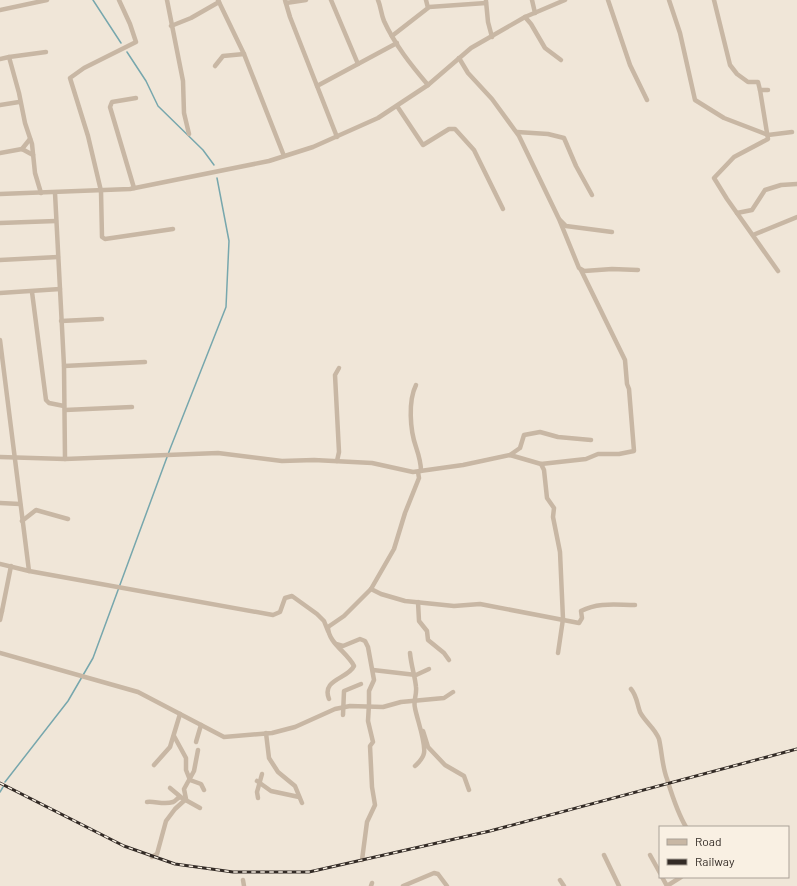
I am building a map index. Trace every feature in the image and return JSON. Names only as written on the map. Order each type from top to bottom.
[{"type":"street","points":[[0,10],[47,0]]},
{"type":"street","points":[[119,0],[136,42],[84,68],[70,78],[88,136],[101,191],[104,239],[173,229]]},
{"type":"street","points":[[167,0],[183,81],[184,113],[189,134]]},
{"type":"street","points":[[306,0],[285,1],[337,137]]},
{"type":"street","points":[[331,0],[358,64]]},
{"type":"street","points":[[378,0],[384,20],[392,36],[428,84]]},
{"type":"street","points":[[426,0],[429,7]]},
{"type":"street","points":[[532,0],[534,13]]},
{"type":"street","points":[[0,194],[101,191],[134,188],[284,156],[368,124],[398,106],[428,84],[471,48],[525,17],[565,0]]},
{"type":"street","points":[[608,0],[630,65],[647,100]]},
{"type":"street","points":[[669,0],[680,33],[695,100],[724,118],[768,135],[792,132]]},
{"type":"street","points":[[714,0],[730,65],[737,74],[748,82],[758,82],[768,135],[767,142],[734,157],[714,178],[778,271]]},
{"type":"street","points":[[172,26],[191,18],[219,1],[244,54],[284,156]]},
{"type":"street","points":[[392,36],[429,7],[486,2],[492,37]]},
{"type":"street","points":[[525,17],[531,24],[545,48],[561,60]]},
{"type":"street","points":[[317,86],[397,43]]},
{"type":"street","points":[[0,58],[46,52]]},
{"type":"street","points":[[215,66],[223,56],[244,54]]},
{"type":"street","points":[[9,57],[19,93],[19,102],[30,139],[35,173],[41,193]]},
{"type":"street","points":[[459,58],[468,73],[492,99],[517,132],[559,219],[581,270],[625,360],[627,384],[629,389],[634,451],[619,454],[598,454],[586,459],[541,464],[510,455]]},
{"type":"street","points":[[760,90],[768,90]]},
{"type":"street","points":[[134,188],[110,107],[112,102],[136,98]]},
{"type":"street","points":[[0,106],[19,102]]},
{"type":"street","points":[[398,106],[423,145],[449,129],[456,129],[474,150],[503,209]]},
{"type":"street","points":[[517,132],[548,134],[564,138],[576,166],[592,195]]},
{"type":"street","points":[[22,149],[30,139]]},
{"type":"street","points":[[0,153],[22,149],[33,155]]},
{"type":"street","points":[[737,213],[752,210],[765,190],[781,185],[797,184]]},
{"type":"street","points":[[55,193],[64,366],[65,459]]},
{"type":"street","points":[[753,235],[797,217]]},
{"type":"street","points":[[559,219],[566,226],[612,232]]},
{"type":"street","points":[[0,223],[56,221]]},
{"type":"street","points":[[0,260],[58,257]]},
{"type":"street","points":[[581,270],[638,270]]},
{"type":"street","points":[[0,293],[60,289]]},
{"type":"street","points":[[32,292],[46,400],[49,403],[64,408],[132,407]]},
{"type":"street","points":[[61,321],[102,319]]},
{"type":"street","points":[[0,340],[29,571]]},
{"type":"street","points":[[64,366],[145,362]]},
{"type":"street","points":[[337,461],[339,452],[335,375],[338,368]]},
{"type":"street","points":[[328,631],[328,627],[344,616],[370,589],[394,549],[405,513],[419,478],[420,458],[416,446],[410,410],[411,395],[416,385]]},
{"type":"street","points":[[0,457],[65,459],[218,453],[282,461],[376,463],[419,472],[510,455],[520,448],[522,438],[526,434],[540,432],[558,437],[591,440]]},
{"type":"street","points":[[541,464],[544,470],[547,498],[554,508],[554,517],[560,552],[563,619],[558,653]]},
{"type":"street","points":[[0,503],[20,504]]},
{"type":"street","points":[[22,521],[36,510],[68,519]]},
{"type":"street","points":[[0,564],[29,571],[273,615],[280,612],[285,598],[292,596],[320,618],[336,644],[354,666],[349,672],[331,683],[327,691],[329,699]]},
{"type":"street","points":[[0,620],[11,566]]},
{"type":"street","points":[[370,589],[405,601],[454,606],[480,604],[502,607],[542,617],[563,619],[579,623],[582,618],[581,611],[585,609],[610,603],[635,605]]},
{"type":"street","points":[[418,602],[419,621],[426,631],[428,640],[444,653],[449,660]]},
{"type":"street","points":[[336,644],[343,646],[360,639],[365,641],[373,670],[374,680],[369,691],[368,707],[372,742],[370,746],[371,779],[375,805],[367,822],[362,860]]},
{"type":"street","points":[[0,653],[138,692],[224,737],[249,736],[295,727],[317,716],[344,708],[383,707],[401,702],[438,697],[444,698],[453,692]]},
{"type":"street","points":[[410,654],[416,695],[414,701],[428,747],[445,765],[461,773],[467,780],[470,790]]},
{"type":"street","points":[[373,670],[414,675],[429,669]]},
{"type":"street","points":[[343,715],[344,691],[361,684]]},
{"type":"street","points":[[631,690],[636,695],[641,713],[647,723],[655,730],[659,739],[667,780],[675,806],[685,826]]},
{"type":"street","points":[[154,765],[166,754],[174,736],[180,714]]},
{"type":"street","points":[[196,742],[201,725]]},
{"type":"street","points":[[415,766],[424,754],[422,727]]},
{"type":"street","points":[[266,733],[269,758],[278,772],[295,786],[302,803]]},
{"type":"street","points":[[174,736],[186,758],[186,770],[190,780],[201,784],[204,790]]},
{"type":"street","points":[[186,799],[184,789],[196,766],[198,750]]},
{"type":"street","points":[[258,798],[258,782],[262,774]]},
{"type":"street","points":[[258,782],[271,791],[299,797]]},
{"type":"street","points":[[170,788],[200,808]]},
{"type":"street","points":[[147,802],[152,801],[161,804],[174,802],[180,796]]},
{"type":"street","points":[[152,857],[157,854],[166,821],[175,809],[186,799]]},
{"type":"street","points":[[604,855],[619,886]]},
{"type":"street","points":[[650,855],[659,872]]},
{"type":"street","points":[[403,886],[434,873],[438,874],[447,886]]},
{"type":"street","points":[[663,878],[667,886],[679,878]]},
{"type":"street","points":[[243,880],[244,886]]},
{"type":"street","points":[[560,880],[564,886]]},
{"type":"waterway","points":[[93,0],[121,43]]},
{"type":"waterway","points":[[127,52],[146,81],[158,106],[203,150],[214,165]]},
{"type":"waterway","points":[[5,782],[68,701],[93,658],[170,449],[226,307],[229,241],[217,178]]},
{"type":"waterway","points":[[0,792],[3,787]]},
{"type":"railway","points":[[0,783],[124,846],[175,864],[233,872],[309,872],[490,831],[797,749]]}]
